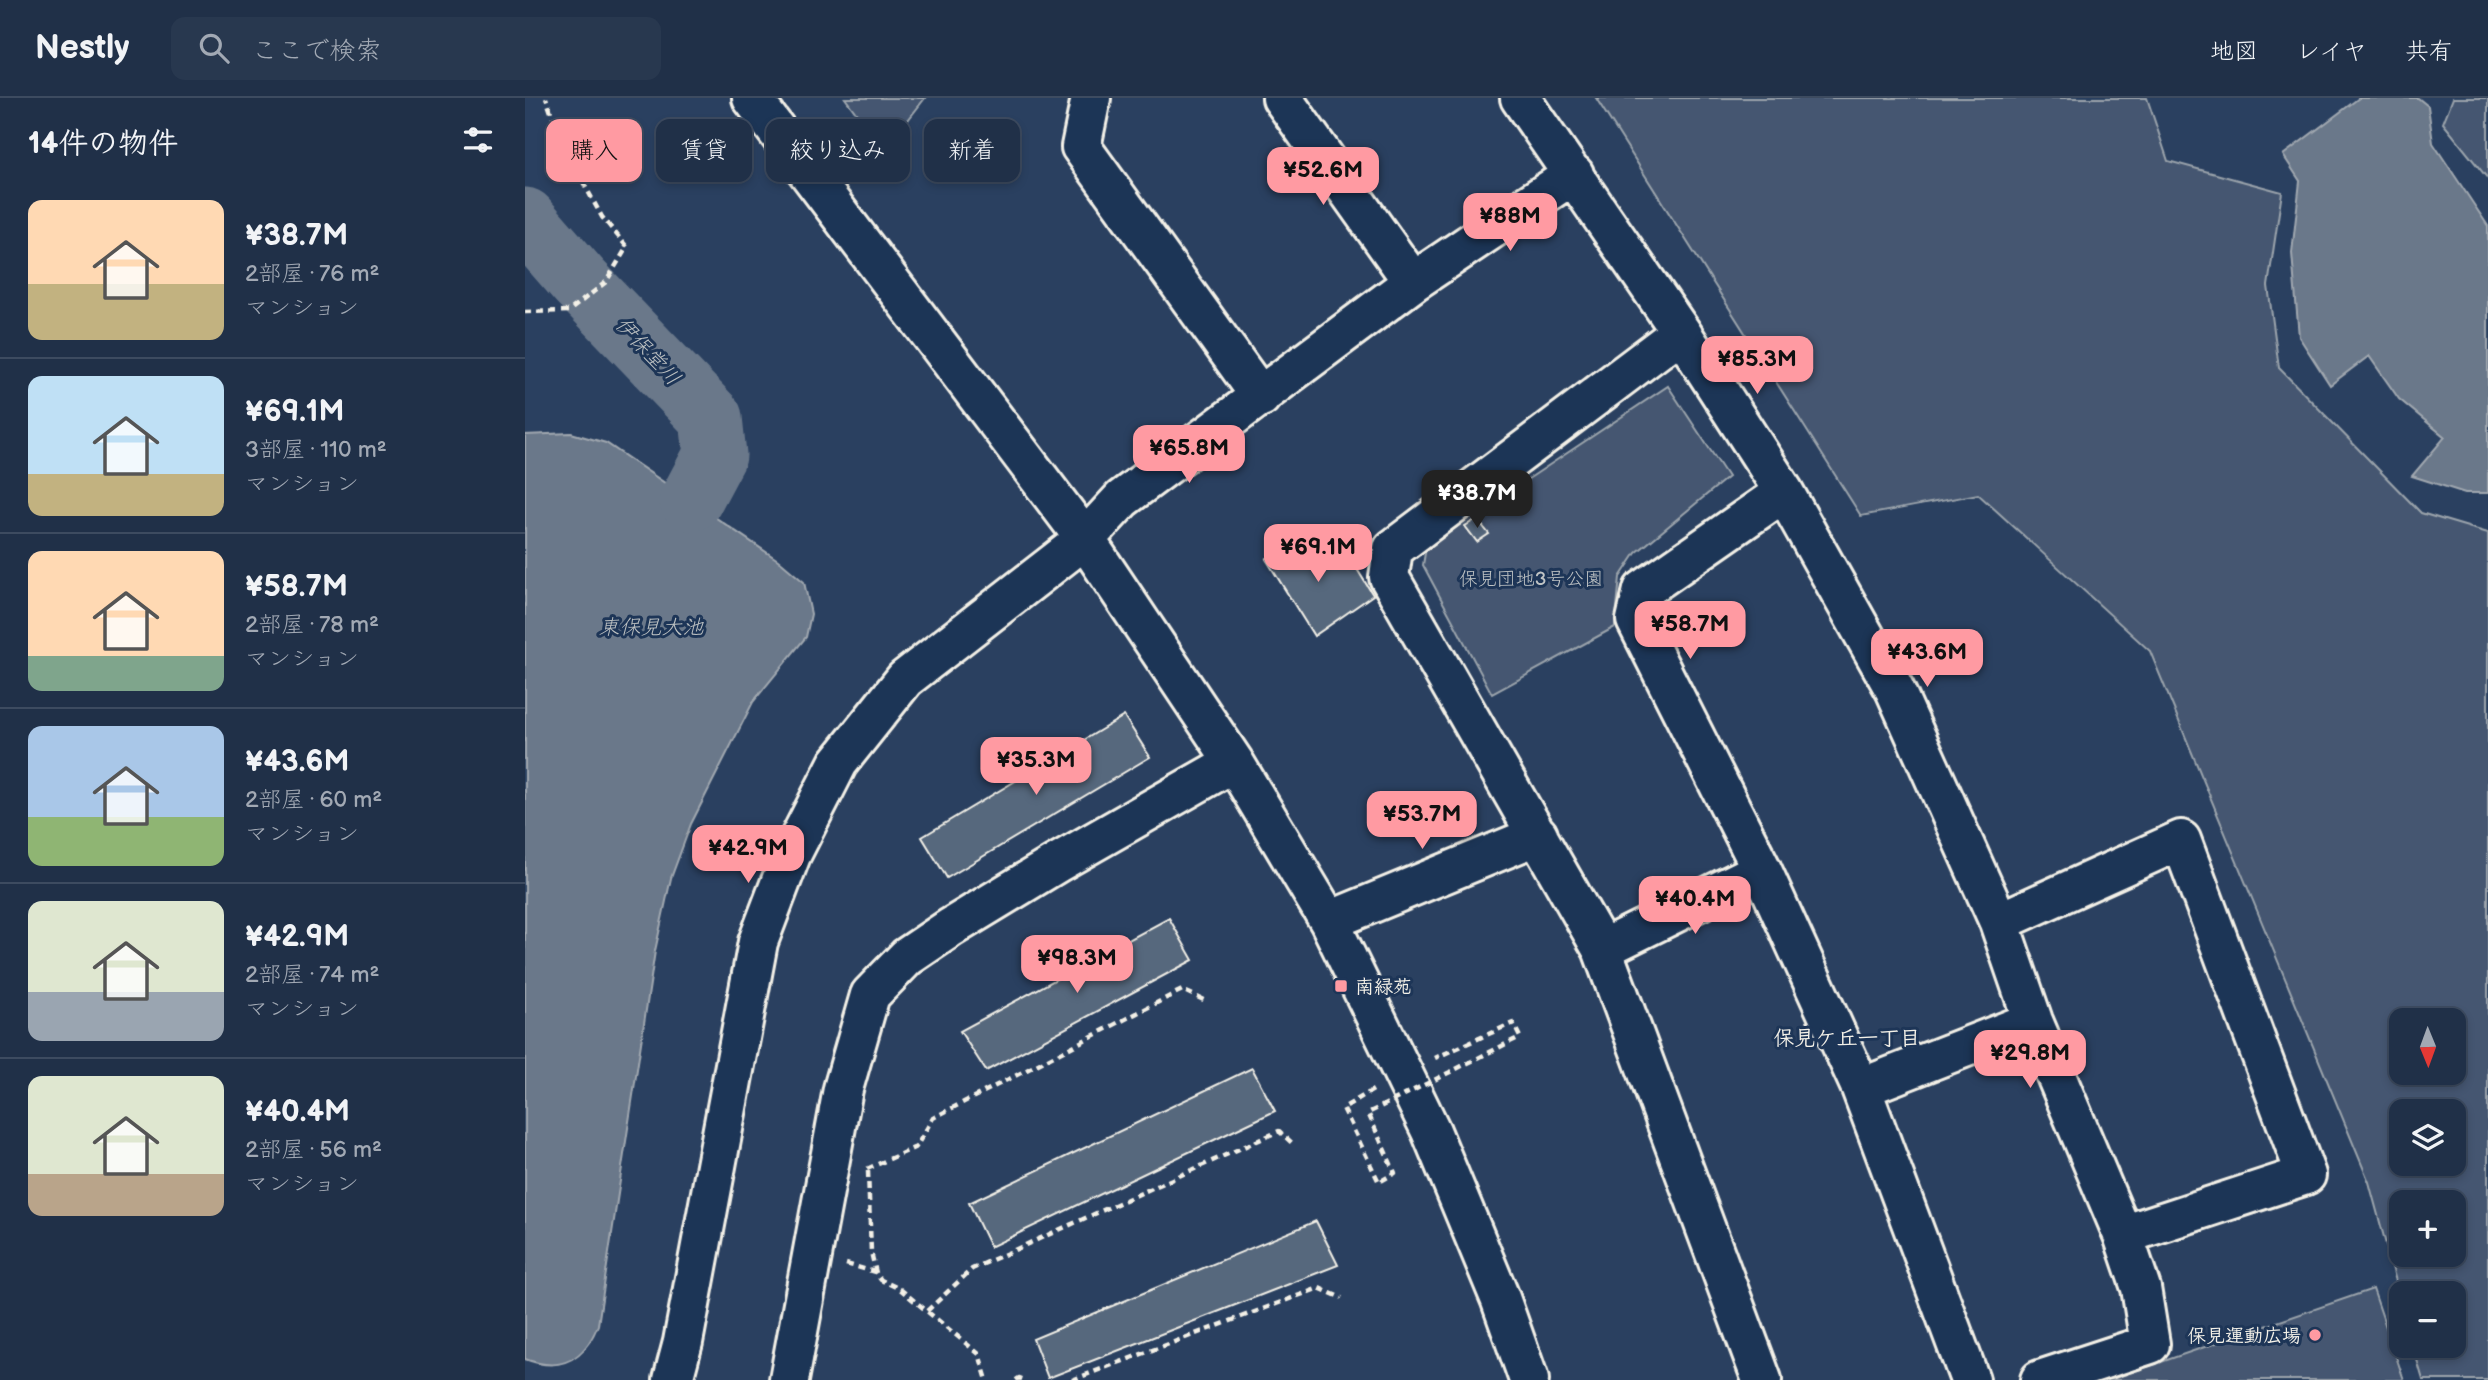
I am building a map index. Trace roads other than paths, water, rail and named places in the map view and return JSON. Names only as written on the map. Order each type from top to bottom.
[{"type":"street","points":[[752,98],[1085,539],[1234,762],[1329,921],[1431,1131],[1500,1298],[1529,1380]]},
{"type":"street","points":[[1091,98],[1081,147],[1261,397]]},
{"type":"street","points":[[1282,98],[1413,282]]},
{"type":"street","points":[[1520,98],[1681,332],[1784,492],[1895,690],[1999,922],[2033,1021],[2123,1235],[2141,1288],[2150,1344],[2040,1380]]},
{"type":"street","points":[[673,1380],[683,1342],[758,942],[791,855],[838,764],[905,679],[1085,539],[1122,499],[1413,282],[1574,174]]},
{"type":"street","points":[[1681,332],[1393,549],[1389,578],[1602,949],[1762,1380]]},
{"type":"street","points":[[1784,492],[1643,590],[1636,621],[1762,870],[1861,1088],[1970,1380]]},
{"type":"street","points":[[789,1380],[843,1089],[870,995],[907,957],[950,928],[1057,863],[1234,762]]},
{"type":"street","points":[[1329,921],[1538,835]]},
{"type":"street","points":[[1999,922],[2181,840],[2306,1175],[2123,1235]]},
{"type":"street","points":[[1602,949],[1762,870]]},
{"type":"street","points":[[1861,1088],[2033,1021]]},
{"type":"water","points":[[2359,98],[2418,98],[2428,106],[2433,143],[2488,226],[2488,493],[2465,493],[2412,476],[2445,437],[2399,399],[2369,356],[2330,385],[2299,337],[2292,253],[2300,181],[2283,155]]},
{"type":"water","name":"東保見大池","points":[[571,433],[606,443],[778,560],[804,582],[811,614],[806,637],[753,702],[691,824],[671,878],[655,951],[598,1325],[586,1347],[578,1355],[560,1364],[550,1365],[525,1359],[525,435]]},
{"type":"waterway","name":"伊保堂川","points":[[525,219],[580,282],[711,418],[715,455],[691,500]]},
{"type":"place","name":"南緑苑","points":[[1341,986]]},
{"type":"place","name":"保見運動広場","points":[[2315,1335]]},
{"type":"district","name":"保見ケ丘一丁目","points":[[1847,1038]]},
{"type":"park label","name":"保見団地3号公園","points":[[1531,578]]}]
